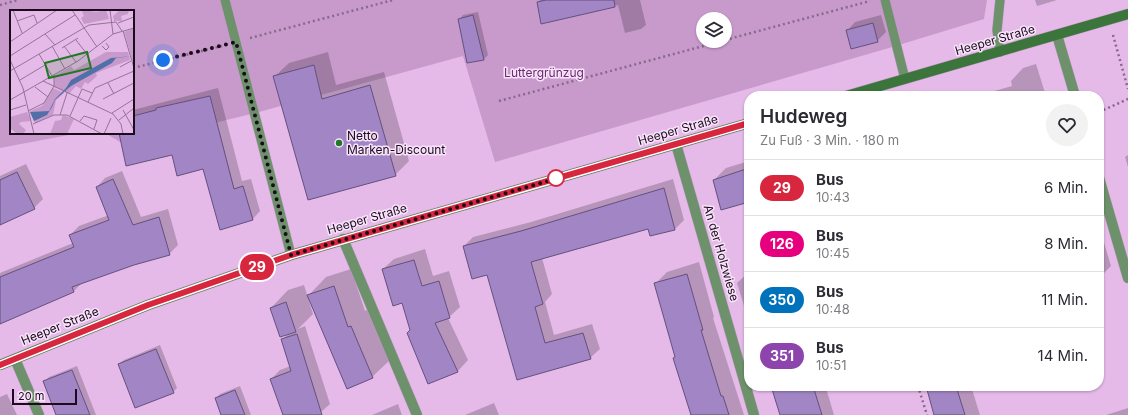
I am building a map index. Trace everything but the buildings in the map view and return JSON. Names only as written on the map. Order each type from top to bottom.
[{"type":"main road","name":"Heeper Straße","points":[[863,91],[1128,14]]},
{"type":"main road","name":"Heeper Straße","points":[[0,365],[148,305],[291,255],[744,124]]},
{"type":"street","points":[[1057,35],[1074,91]]},
{"type":"street","name":"An der Holzwiese","points":[[676,144],[744,380]]},
{"type":"street","points":[[1104,195],[1128,278]]},
{"type":"street","points":[[343,239],[417,415]]},
{"type":"street","points":[[15,359],[39,415]]},
{"type":"street","name":"An der Holzwiese","points":[[747,391],[754,415]]},
{"type":"lane","points":[[225,0],[291,255]]},
{"type":"lane","points":[[885,0],[905,79]]},
{"type":"lane","points":[[1000,0],[997,30],[1000,52]]},
{"type":"path","points":[[0,5],[18,0]]},
{"type":"path","points":[[134,68],[393,0]]},
{"type":"path","points":[[732,38],[875,0]]},
{"type":"path","points":[[1109,20],[1128,89]]},
{"type":"path","points":[[499,101],[696,48]]},
{"type":"path","points":[[1104,110],[1128,99]]},
{"type":"path","points":[[920,391],[927,415]]},
{"type":"green space","name":"Luttergrünzug","points":[[0,0],[987,0],[984,19],[495,162],[463,56],[259,112],[125,145],[107,134],[134,134],[134,10],[10,10],[10,134],[74,134],[0,148]]},
{"type":"bus line","name":"29","points":[[0,365],[148,305],[291,255],[744,124]]},
{"type":"place","name":"Netto Marken-Discount","points":[[339,143]]},
{"type":"route","points":[[163,60],[236,42],[291,255],[562,177],[556,178]]}]
